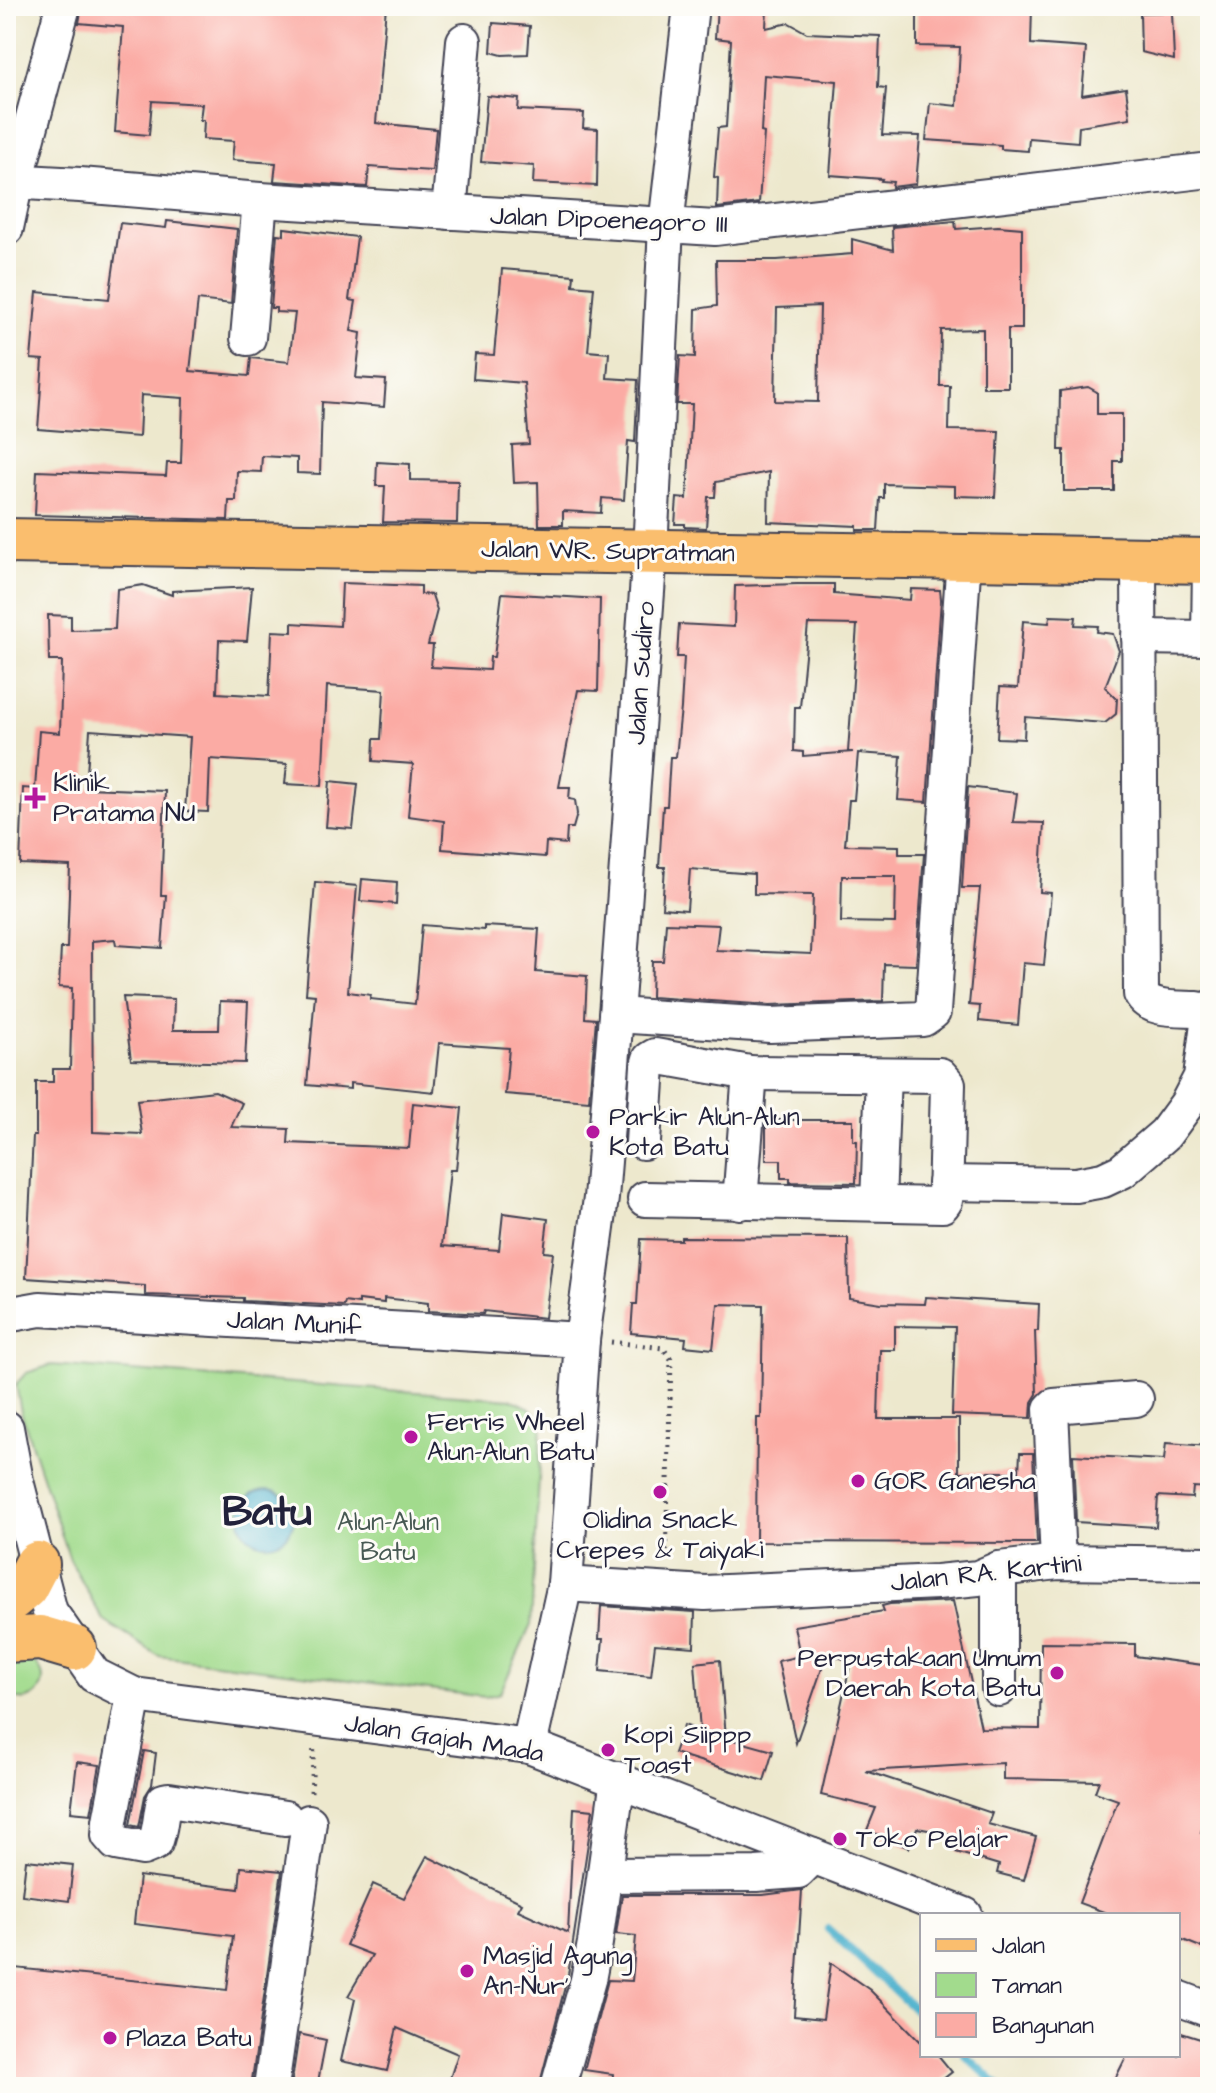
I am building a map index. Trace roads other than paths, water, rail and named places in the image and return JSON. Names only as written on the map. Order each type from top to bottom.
[{"type":"main road","name":"Jalan WR. Supratman","points":[[6,541],[1210,562]]},
{"type":"main road","points":[[6,1597],[19,1594],[37,1564]]},
{"type":"main road","points":[[6,1640],[40,1638],[74,1648]]},
{"type":"street","points":[[6,228],[11,181],[63,6]]},
{"type":"street","name":"Jalan Sudiro","points":[[529,1746],[565,1584],[582,1340],[601,1198],[650,551],[666,226],[691,6]]},
{"type":"street","points":[[449,212],[464,41]]},
{"type":"street","name":"Jalan Dipoenegoro III","points":[[11,181],[715,228],[1210,170]]},
{"type":"street","points":[[248,338],[260,200]]},
{"type":"street","points":[[616,1015],[770,1025],[929,1017],[935,1004],[964,557]]},
{"type":"street","points":[[945,1183],[1076,1185],[1103,1180],[1122,1171],[1165,1134],[1187,1104],[1201,1077],[1204,1009],[1151,1005],[1144,1001],[1141,994],[1139,560]]},
{"type":"street","points":[[1139,637],[1209,638],[1210,562]]},
{"type":"street","points":[[643,1142],[650,1059],[655,1056],[750,1073],[940,1075],[948,1084],[945,1201],[942,1205],[645,1199]]},
{"type":"street","points":[[740,1202],[750,1073]]},
{"type":"street","points":[[878,1202],[883,1075]]},
{"type":"street","name":"Jalan Munif","points":[[6,1315],[40,1309],[582,1340]]},
{"type":"street","points":[[1058,1562],[1051,1409],[1054,1406],[1136,1399]]},
{"type":"street","name":"Jalan Gajah Mada","points":[[6,1428],[16,1481],[50,1612],[94,1675],[134,1695],[529,1746],[960,1913]]},
{"type":"street","name":"Jalan RA. Kartini","points":[[565,1584],[705,1593],[937,1582],[978,1578],[999,1569],[1058,1562],[1210,1564]]},
{"type":"street","points":[[999,1569],[999,1689]]},
{"type":"street","points":[[134,1695],[110,1821],[109,1835],[116,1843],[143,1848],[155,1843],[160,1832],[164,1801],[169,1800],[297,1820],[271,2087]]},
{"type":"street","points":[[558,2087],[588,1980],[618,1779]]},
{"type":"street","points":[[605,1875],[798,1871],[813,1856]]},
{"type":"street","points":[[1180,1999],[1210,2010]]},
{"type":"water","points":[[267,1490],[286,1498],[294,1517],[286,1536],[267,1544],[248,1536],[240,1517],[248,1498]]},
{"type":"waterway","points":[[828,1929],[920,2014]]},
{"type":"waterway","points":[[967,2057],[1000,2087]]},
{"type":"place","name":"Klinik Pratama NU","points":[[35,798]]},
{"type":"place","name":"Parkir Alun-Alun Kota Batu","points":[[593,1132]]},
{"type":"place","name":"Ferris Wheel Alun-Alun Batu","points":[[411,1437]]},
{"type":"place","name":"GOR Ganesha","points":[[858,1481]]},
{"type":"place","name":"Olidina Snack Crepes & Taiyaki","points":[[660,1492]]},
{"type":"place","name":"Perpustakaan Umum Daerah Kota Batu","points":[[1057,1673]]},
{"type":"place","name":"Kopi Siippp Toast","points":[[608,1750]]},
{"type":"place","name":"Toko Pelajar","points":[[840,1839]]},
{"type":"place","name":"Masjid Agung An-Nur'","points":[[467,1971]]},
{"type":"place","name":"Plaza Batu","points":[[110,2038]]},
{"type":"district","name":"Batu","points":[[267,1513]]},
{"type":"park label","name":"Alun-Alun Batu","points":[[388,1537]]}]
